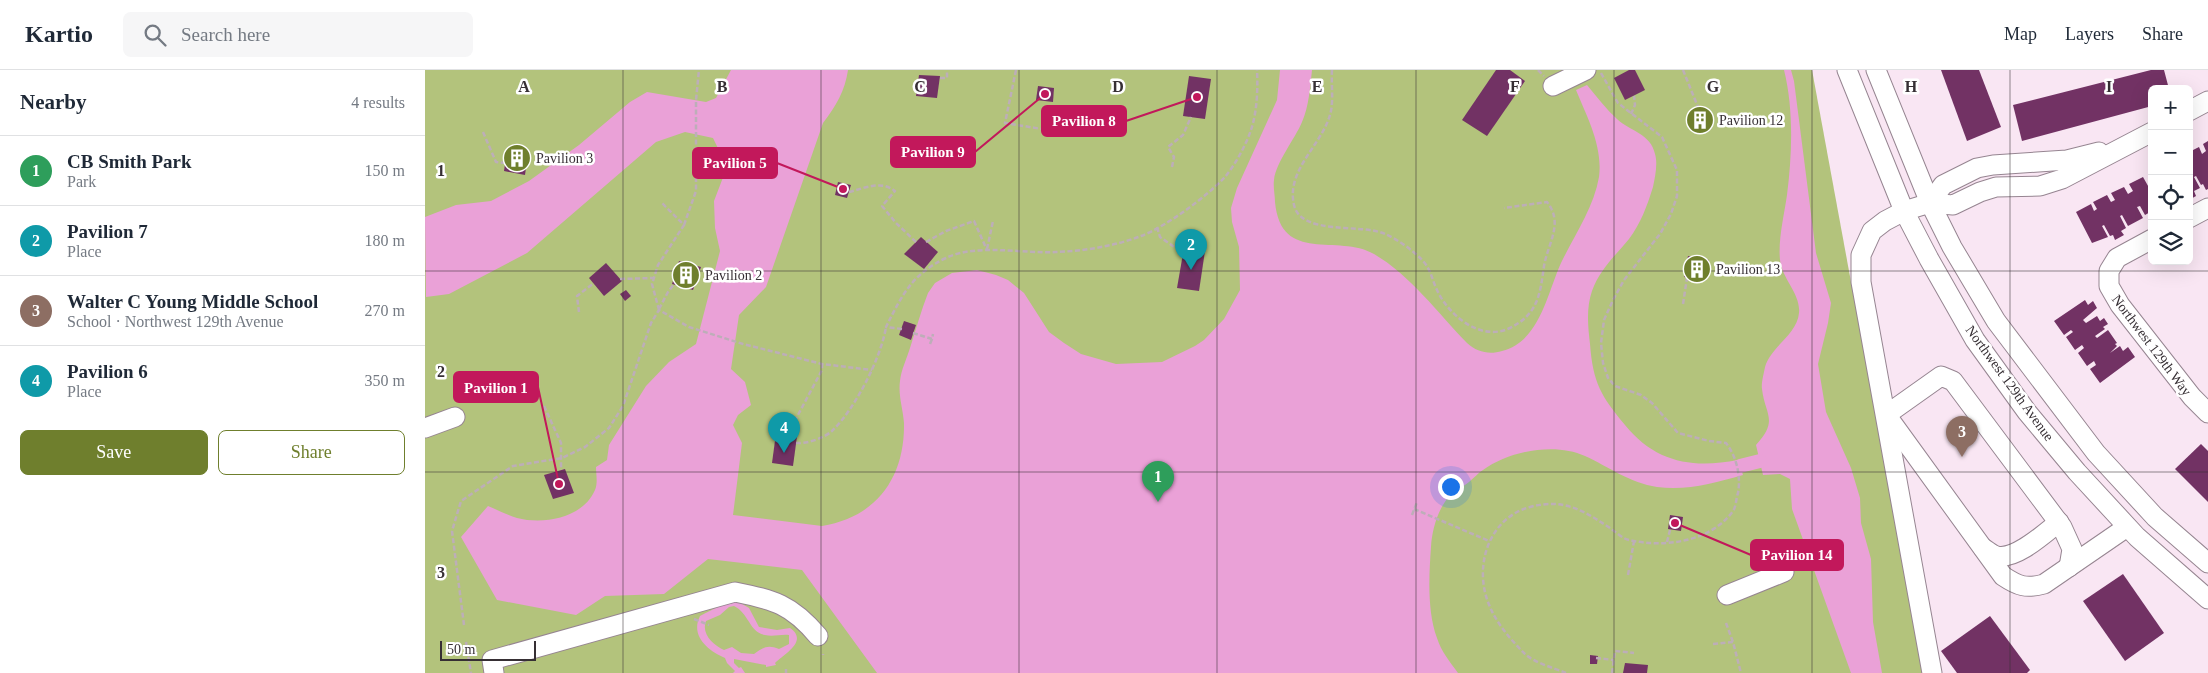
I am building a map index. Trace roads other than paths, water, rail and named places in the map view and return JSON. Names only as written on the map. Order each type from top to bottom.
[{"type":"street","points":[[1553,86],[1586,70]]},
{"type":"street","name":"Northwest 129th Avenue","points":[[1847,70],[1904,211],[1975,340],[2027,412],[2077,472],[2127,526],[2208,599]]},
{"type":"street","name":"Northwest 129th Avenue","points":[[1876,70],[1930,203],[1952,247],[1996,321],[2049,393],[2097,453],[2155,517],[2208,563]]},
{"type":"street","points":[[2193,110],[2208,101]]},
{"type":"street","points":[[1932,673],[1861,282],[1861,255],[1872,231],[1885,221],[1904,211],[1930,203],[1953,205],[1996,187],[2040,186],[2062,179],[2148,134]]},
{"type":"street","points":[[1930,203],[1943,185],[1977,168],[1993,165],[2067,160],[2123,147]]},
{"type":"street","points":[[2026,164],[2027,187]]},
{"type":"street","points":[[2193,216],[2208,208]]},
{"type":"street","name":"Northwest 129th Way","points":[[2148,240],[2117,258],[2109,271],[2109,286],[2120,305],[2192,397],[2208,413]]},
{"type":"street","points":[[1886,415],[1941,376],[1953,380],[2059,522],[2072,549],[2069,567]]},
{"type":"street","points":[[1886,415],[2003,576],[2017,586],[2029,588],[2044,584],[2127,526]]},
{"type":"street","points":[[425,428],[455,417]]},
{"type":"street","points":[[1983,548],[1998,556],[2013,553],[2031,544],[2059,522]]},
{"type":"street","points":[[1727,594],[1784,572]]},
{"type":"street","points":[[495,673],[493,660],[735,592],[760,597],[790,608],[807,622],[818,636]]},
{"type":"waterway","points":[[1740,466],[1760,461]]},
{"type":"place","name":"Pavilion 9","points":[[1045,94]]},
{"type":"place","name":"Pavilion 8","points":[[1197,97]]},
{"type":"place","name":"Pavilion 12","points":[[1700,120]]},
{"type":"place","name":"Pavilion 3","points":[[517,158]]},
{"type":"place","name":"Pavilion 5","points":[[843,189]]},
{"type":"place","name":"Pavilion 13","points":[[1697,269]]},
{"type":"place","name":"Pavilion 7","points":[[1191,270]]},
{"type":"place","name":"Pavilion 2","points":[[686,275]]},
{"type":"place","name":"Pavilion 6","points":[[784,453]]},
{"type":"place","name":"Walter C Young Middle School","points":[[1962,457]]},
{"type":"place","name":"Pavilion 1","points":[[559,484]]},
{"type":"place","name":"CB Smith Park","points":[[1158,502]]},
{"type":"place","name":"Pavilion 14","points":[[1675,523]]}]
